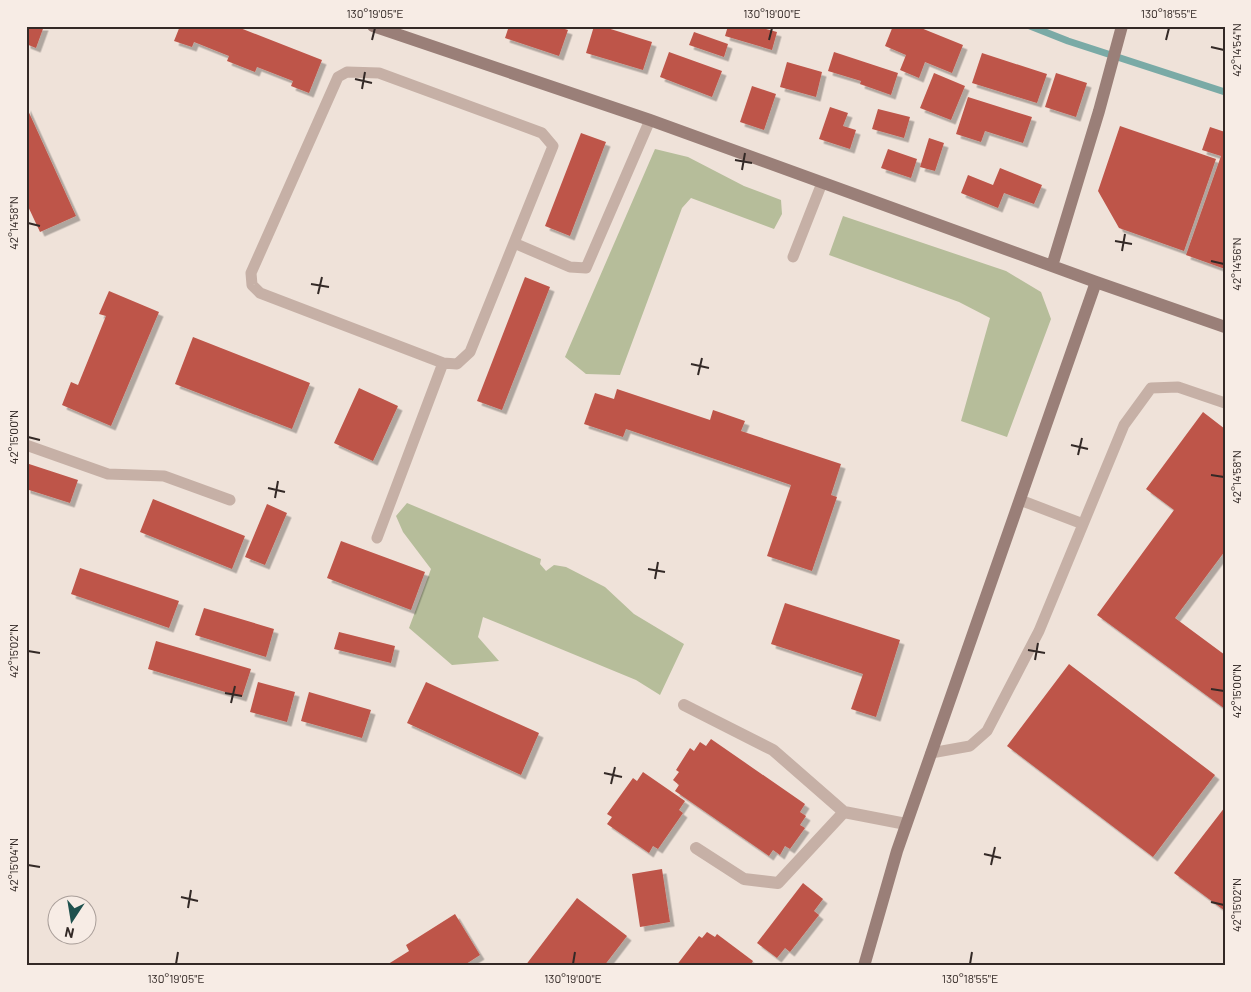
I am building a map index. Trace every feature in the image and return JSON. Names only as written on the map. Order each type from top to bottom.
[{"type":"street","points":[[373,26],[650,120],[1225,327]]},
{"type":"street","points":[[1052,266],[1122,26]]},
{"type":"street","points":[[864,966],[906,824],[1096,282]]},
{"type":"street","points":[[684,705],[773,750],[844,812],[906,824]]},
{"type":"street","points":[[696,848],[744,879],[778,883],[844,812]]},
{"type":"lane","points":[[347,72],[379,73],[542,133],[553,146],[470,352],[457,364],[443,363],[260,293],[252,286],[251,273],[338,78],[347,72]]},
{"type":"lane","points":[[514,243],[570,267],[586,268],[650,120]]},
{"type":"lane","points":[[793,257],[822,183]]},
{"type":"lane","points":[[377,538],[443,363]]},
{"type":"lane","points":[[931,753],[970,746],[987,731],[1039,631],[1124,425],[1151,388],[1178,387],[1225,403]]},
{"type":"lane","points":[[26,445],[108,474],[164,476],[230,500]]},
{"type":"lane","points":[[1020,500],[1083,524]]},
{"type":"green space","points":[[655,149],[688,157],[744,186],[781,200],[782,214],[774,229],[691,198],[682,208],[620,375],[586,374],[565,357]]},
{"type":"green space","points":[[843,216],[1006,271],[1041,292],[1051,319],[1007,437],[961,421],[990,318],[959,302],[829,255]]},
{"type":"green space","points":[[407,503],[541,559],[540,564],[546,571],[554,565],[566,567],[605,587],[634,614],[684,644],[660,695],[636,680],[483,617],[478,637],[499,661],[452,665],[409,628],[431,569],[403,532],[396,516]]},
{"type":"building","points":[[26,26],[44,26],[36,48],[26,44]]},
{"type":"building","points":[[180,26],[235,26],[322,60],[309,93],[291,86],[293,81],[257,67],[255,72],[227,61],[229,56],[194,42],[192,47],[174,41]]},
{"type":"building","points":[[509,26],[556,26],[568,30],[559,56],[505,38]]},
{"type":"building","points":[[594,26],[601,26],[652,42],[643,70],[586,53]]},
{"type":"building","points":[[728,26],[755,26],[777,32],[772,50],[725,36]]},
{"type":"building","points":[[893,26],[916,26],[963,45],[952,73],[925,62],[919,78],[900,70],[906,55],[885,46]]},
{"type":"building","points":[[694,32],[728,44],[724,57],[689,45]]},
{"type":"building","points":[[669,52],[722,71],[712,97],[660,77]]},
{"type":"building","points":[[834,52],[898,73],[891,95],[860,84],[861,81],[828,71]]},
{"type":"building","points":[[982,53],[1047,74],[1037,103],[972,83]]},
{"type":"building","points":[[787,62],[822,72],[816,97],[780,87]]},
{"type":"building","points":[[934,73],[965,86],[951,120],[920,108]]},
{"type":"building","points":[[1056,73],[1087,83],[1076,117],[1045,107]]},
{"type":"building","points":[[752,86],[776,94],[764,130],[740,122]]},
{"type":"building","points":[[968,97],[1032,117],[1023,143],[985,131],[981,142],[956,134]]},
{"type":"building","points":[[26,106],[76,216],[40,232],[26,202]]},
{"type":"building","points":[[830,107],[848,113],[843,126],[856,130],[850,149],[819,139]]},
{"type":"building","points":[[878,109],[910,117],[904,138],[872,129]]},
{"type":"building","points":[[1120,126],[1216,159],[1184,251],[1119,228],[1098,191]]},
{"type":"building","points":[[1210,127],[1225,132],[1225,269],[1186,255],[1221,156],[1202,150]]},
{"type":"building","points":[[581,133],[606,142],[570,236],[545,226]]},
{"type":"building","points":[[929,138],[944,143],[935,171],[920,167]]},
{"type":"building","points":[[888,149],[917,159],[911,178],[881,168]]},
{"type":"building","points":[[1000,168],[1042,185],[1034,204],[1004,193],[998,208],[961,193],[968,175],[993,185]]},
{"type":"building","points":[[525,277],[550,287],[502,410],[477,401]]},
{"type":"building","points":[[109,291],[159,312],[111,426],[62,405],[71,382],[78,385],[106,316],[99,314]]},
{"type":"building","points":[[193,337],[310,383],[292,429],[175,384]]},
{"type":"building","points":[[359,388],[398,406],[373,461],[334,443]]},
{"type":"building","points":[[617,389],[710,420],[713,410],[745,421],[741,431],[841,464],[831,495],[837,497],[812,571],[767,556],[791,485],[626,429],[623,437],[584,424],[595,393],[614,399]]},
{"type":"building","points":[[1203,412],[1225,429],[1225,551],[1175,618],[1225,655],[1225,709],[1097,615],[1174,510],[1146,489]]},
{"type":"building","points":[[26,463],[78,480],[70,503],[26,489]]},
{"type":"building","points":[[153,499],[245,536],[232,569],[140,532]]},
{"type":"building","points":[[267,504],[287,513],[265,565],[245,557]]},
{"type":"building","points":[[341,541],[425,572],[411,610],[327,578]]},
{"type":"building","points":[[80,568],[179,601],[169,628],[71,594]]},
{"type":"building","points":[[785,603],[900,640],[876,717],[851,709],[863,674],[771,644]]},
{"type":"building","points":[[204,608],[274,629],[266,657],[195,635]]},
{"type":"building","points":[[339,632],[395,646],[391,663],[334,649]]},
{"type":"building","points":[[156,641],[251,669],[242,697],[148,669]]},
{"type":"building","points":[[1069,664],[1215,775],[1153,857],[1007,746]]},
{"type":"building","points":[[258,682],[295,692],[287,722],[250,712]]},
{"type":"building","points":[[426,682],[539,733],[521,775],[407,723]]},
{"type":"building","points":[[309,692],[371,710],[362,738],[301,721]]},
{"type":"building","points":[[711,739],[805,804],[800,812],[806,816],[800,825],[805,828],[790,849],[785,846],[780,855],[773,850],[769,856],[675,791],[679,785],[673,780],[679,772],[676,770],[690,748],[694,751],[700,742],[706,746]]},
{"type":"building","points":[[643,772],[685,801],[679,810],[683,813],[658,849],[653,846],[649,853],[607,824],[612,817],[607,814],[633,778],[637,781]]},
{"type":"building","points":[[1225,807],[1225,911],[1174,873]]},
{"type":"building","points":[[662,869],[670,922],[640,927],[632,874]]},
{"type":"building","points":[[803,883],[823,899],[814,911],[819,915],[790,952],[785,948],[777,958],[757,943]]},
{"type":"building","points":[[577,898],[627,936],[604,966],[525,966]]},
{"type":"building","points":[[455,914],[480,955],[463,966],[385,966],[409,951],[406,945]]},
{"type":"building","points":[[707,932],[715,937],[717,934],[753,961],[751,964],[753,966],[676,966],[699,936],[702,938]]},
{"type":"waterway","points":[[1030,26],[1068,41],[1225,92]]}]
